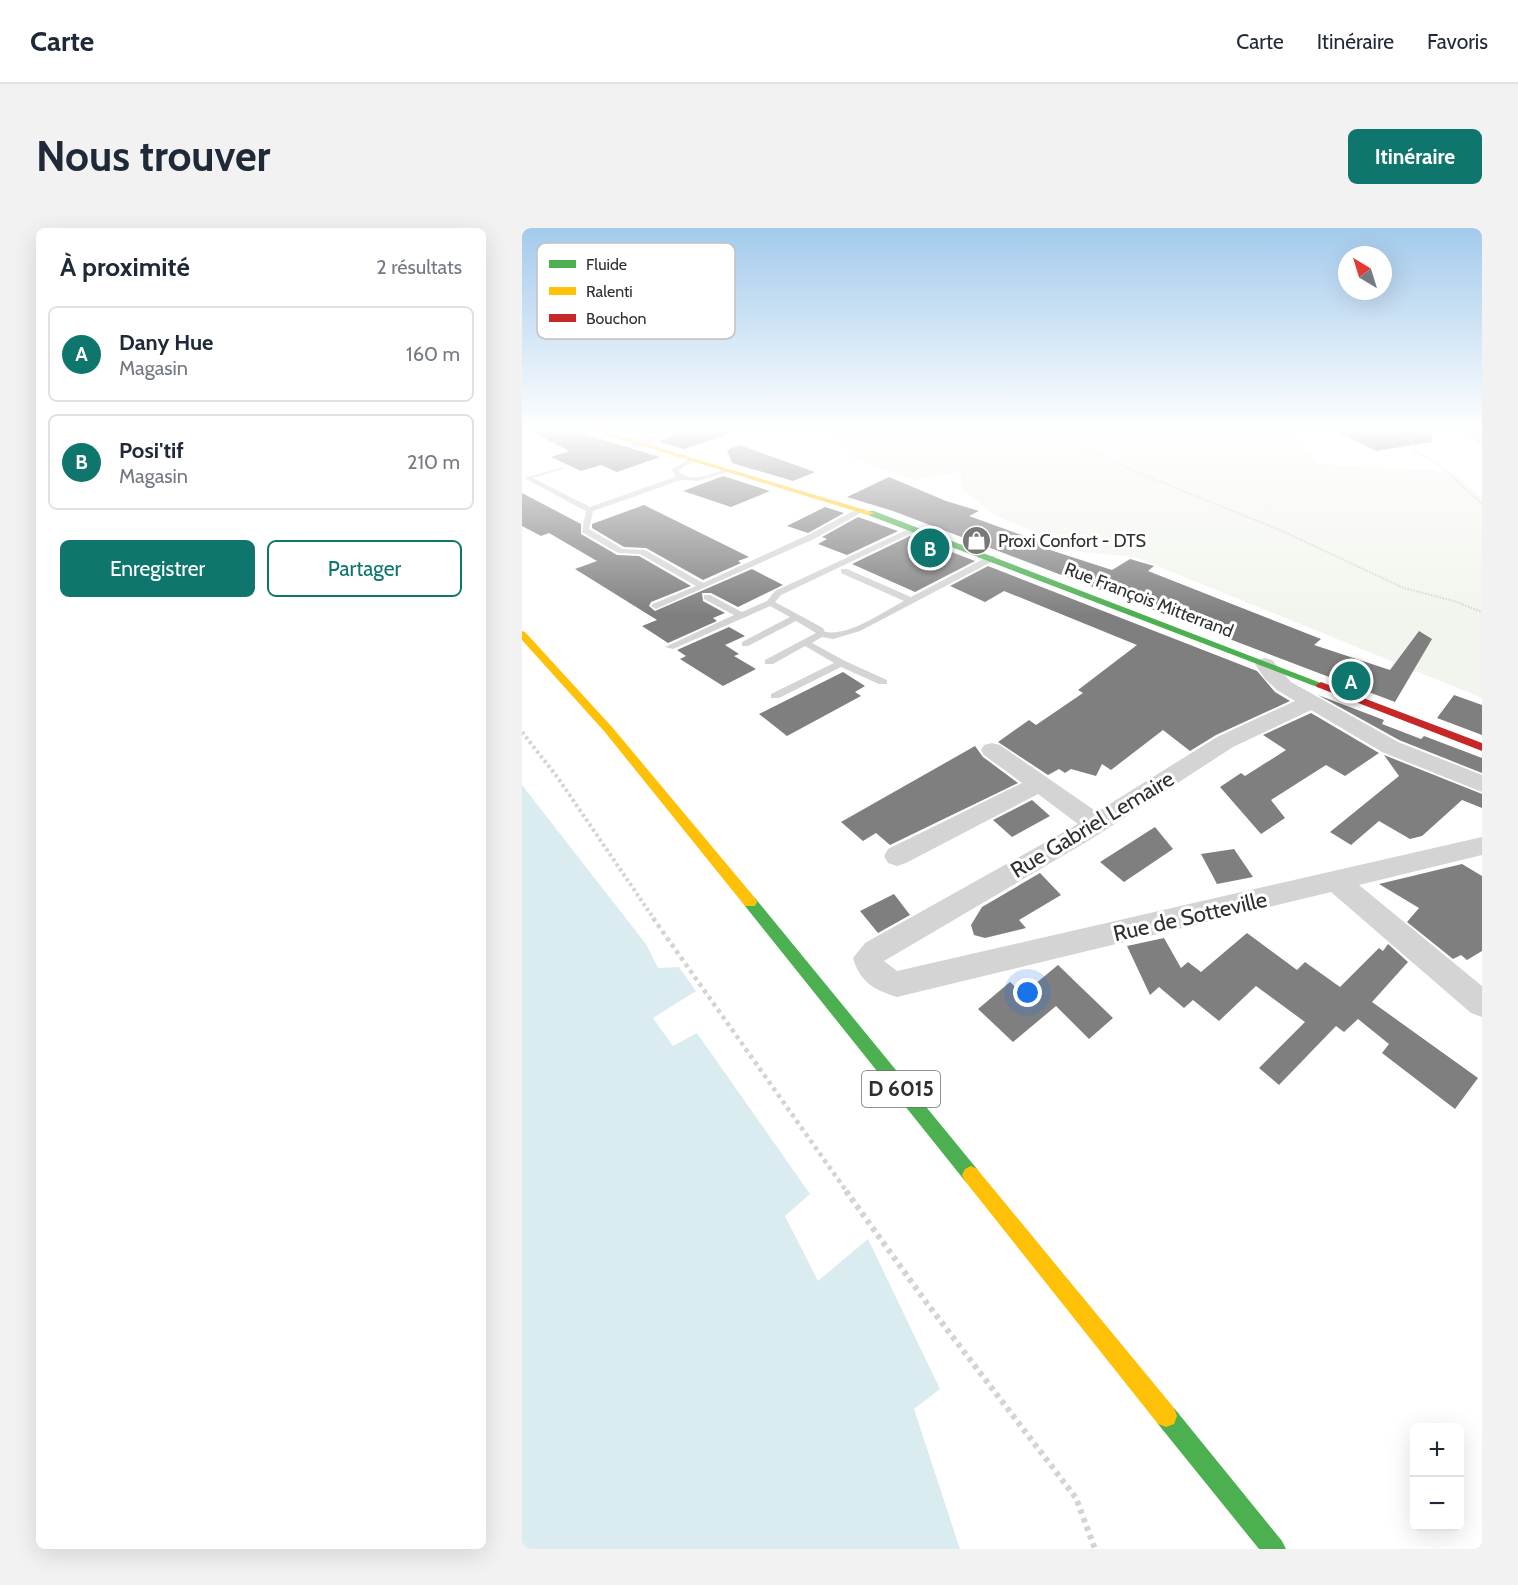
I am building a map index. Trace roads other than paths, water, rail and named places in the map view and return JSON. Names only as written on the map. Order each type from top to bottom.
[{"type":"street","name":"Rue François Mitterrand","points":[[798,492],[916,529],[1482,747]]},
{"type":"street","name":"D 6015","points":[[522,634],[608,729],[715,858],[1274,1549]]},
{"type":"street","points":[[1265,664],[1272,675],[1311,702],[1390,747],[1482,784]]},
{"type":"street","name":"Rue Gabriel Lemaire","points":[[897,984],[880,979],[870,967],[868,958],[875,951],[1096,824],[1225,742],[1311,702]]},
{"type":"street","points":[[992,750],[1096,824]]},
{"type":"street","points":[[897,856],[1039,784]]},
{"type":"street","name":"Rue de Sotteville","points":[[897,984],[1482,846]]},
{"type":"street","points":[[1336,881],[1482,1004]]},
{"type":"lane","points":[[554,492],[590,510],[641,492]]},
{"type":"lane","points":[[590,510],[584,528],[588,533],[621,551],[642,552],[703,586]]},
{"type":"lane","points":[[656,606],[811,537],[862,510]]},
{"type":"lane","points":[[670,647],[771,603],[778,593],[916,529]]},
{"type":"lane","points":[[769,662],[821,634],[843,635],[992,558]]},
{"type":"lane","points":[[844,572],[912,601]]},
{"type":"lane","points":[[708,597],[742,616]]},
{"type":"lane","points":[[771,603],[820,630],[821,634]]},
{"type":"lane","points":[[745,644],[796,617]]},
{"type":"lane","points":[[806,643],[883,682]]},
{"type":"lane","points":[[775,696],[842,663]]},
{"type":"place","name":"Proxi Confort - DTS","points":[[977,541]]},
{"type":"place","name":"Posi'tif","points":[[930,548]]},
{"type":"place","name":"Dany Hue","points":[[1351,681]]}]
